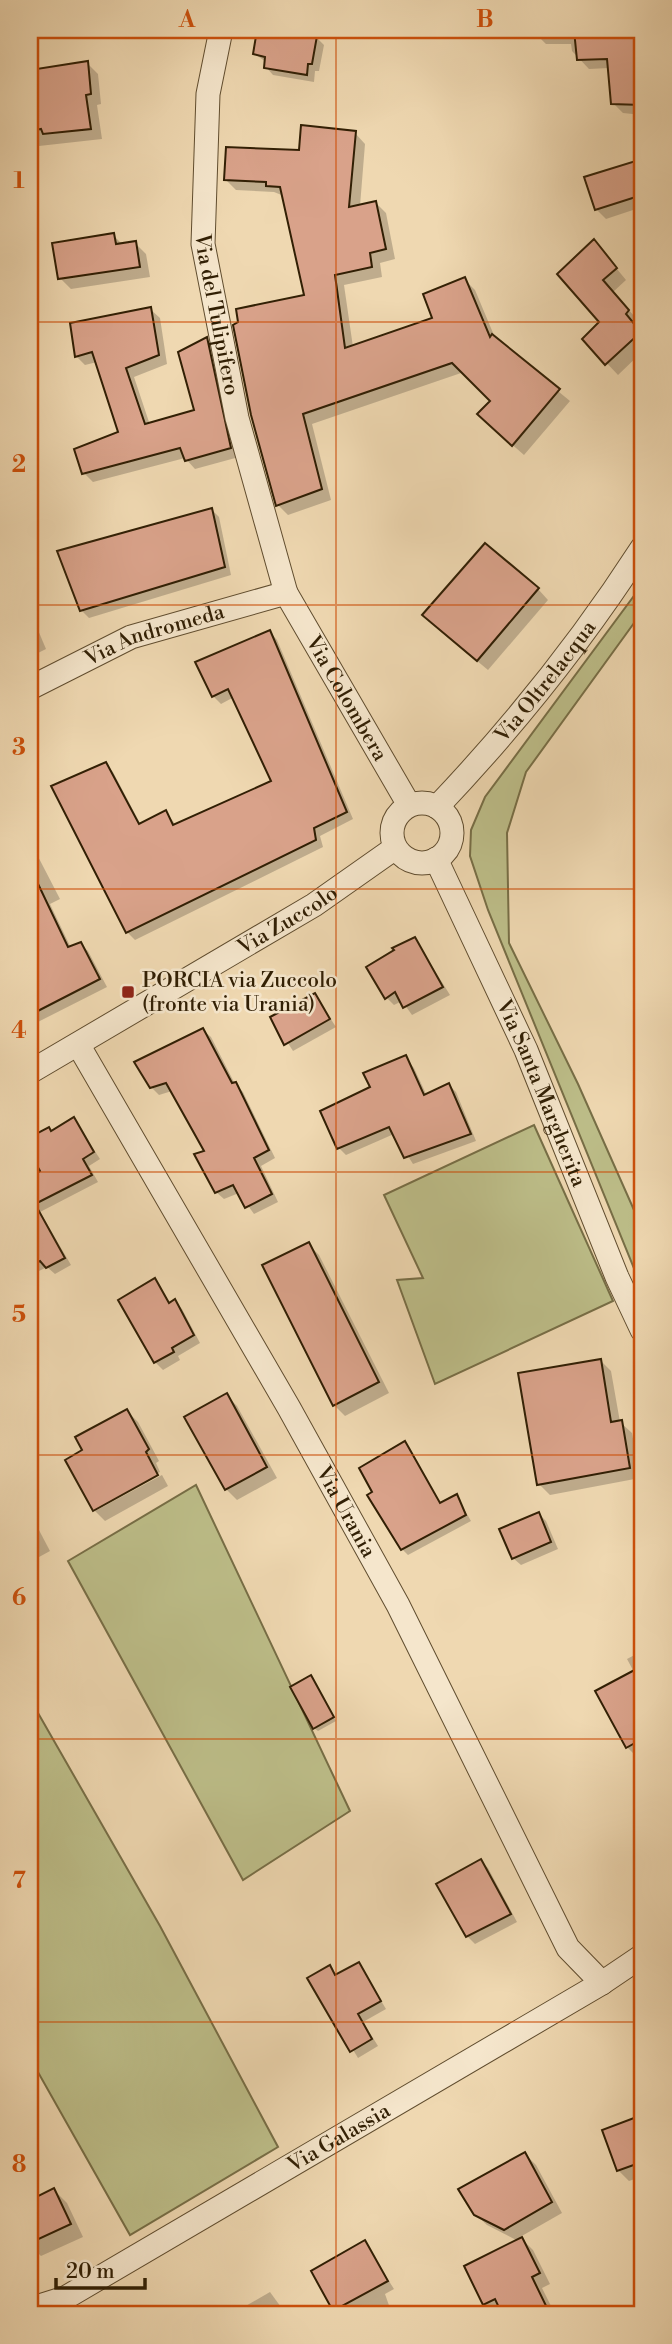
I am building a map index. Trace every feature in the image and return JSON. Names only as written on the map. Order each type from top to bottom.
[{"type":"street","name":"Via del Tulipifero","points":[[221,30],[208,94],[203,244],[237,418],[286,593]]},
{"type":"street","name":"Via Oltrelacqua","points":[[437,807],[497,744],[611,596],[642,548]]},
{"type":"street","name":"Via Andromeda","points":[[30,688],[131,637],[286,593]]},
{"type":"street","name":"Via Colombera","points":[[286,593],[409,805]]},
{"type":"street","points":[[425,803],[437,807],[446,815],[452,831],[450,845],[436,859],[412,862],[396,848],[391,836],[394,821],[409,805],[425,803]]},
{"type":"street","name":"Via Zuccolo","points":[[30,1072],[79,1046],[314,905],[396,848]]},
{"type":"street","name":"Via Santa Margherita","points":[[436,859],[526,1050],[617,1277],[642,1330]]},
{"type":"street","name":"Via Urania","points":[[79,1046],[289,1408],[398,1605],[568,1948],[602,1983]]},
{"type":"street","name":"Via Galassia","points":[[30,2309],[65,2298],[602,1983],[642,1956]]},
{"type":"green space","points":[[642,585],[642,612],[526,772],[507,833],[509,943],[578,1084],[642,1228],[642,1288],[488,910],[470,856],[471,830],[485,797]]},
{"type":"green space","points":[[534,1125],[613,1301],[435,1384],[397,1280],[423,1278],[384,1195]]},
{"type":"green space","points":[[196,1485],[350,1811],[243,1880],[68,1561]]},
{"type":"green space","points":[[30,1699],[160,1926],[278,2147],[130,2235],[30,2058]]},
{"type":"building","points":[[257,30],[317,36],[312,64],[308,64],[307,75],[264,68],[265,57],[253,54]]},
{"type":"building","points":[[574,30],[642,30],[642,105],[611,104],[607,59],[577,60]]},
{"type":"building","points":[[88,61],[91,94],[86,95],[91,129],[43,134],[41,129],[30,131],[30,70]]},
{"type":"building","points":[[301,125],[356,131],[349,207],[376,201],[386,249],[370,253],[372,267],[335,275],[345,348],[432,318],[423,294],[465,277],[490,337],[492,334],[560,389],[512,446],[477,414],[490,401],[452,363],[303,414],[322,489],[276,506],[251,415],[233,325],[238,322],[236,309],[304,295],[280,187],[266,186],[266,182],[224,180],[226,147],[299,150]]},
{"type":"building","points":[[642,159],[642,195],[595,210],[584,177]]},
{"type":"building","points":[[114,233],[116,244],[136,241],[140,267],[58,279],[52,243]]},
{"type":"building","points":[[594,239],[617,268],[603,280],[629,310],[626,314],[641,332],[605,365],[582,339],[599,322],[557,274]]},
{"type":"building","points":[[151,307],[159,355],[126,368],[145,424],[194,410],[178,352],[207,337],[231,448],[185,461],[180,448],[82,474],[74,449],[118,432],[92,352],[75,357],[70,323]]},
{"type":"building","points":[[212,508],[225,567],[80,611],[57,551]]},
{"type":"building","points":[[485,543],[539,588],[477,661],[422,615]]},
{"type":"building","points":[[270,630],[347,812],[314,828],[316,840],[126,933],[51,786],[106,762],[139,824],[166,810],[173,825],[271,781],[228,689],[212,697],[195,662]]},
{"type":"building","points":[[30,867],[68,947],[81,942],[100,979],[30,1015]]},
{"type":"building","points":[[415,937],[443,987],[403,1008],[395,992],[385,999],[366,967],[394,950],[392,948]]},
{"type":"building","points":[[315,993],[330,1019],[284,1045],[270,1017]]},
{"type":"building","points":[[203,1028],[232,1083],[236,1082],[269,1150],[254,1158],[272,1194],[245,1208],[233,1185],[215,1193],[194,1154],[204,1151],[166,1083],[150,1088],[134,1062]]},
{"type":"building","points":[[406,1055],[424,1095],[449,1083],[471,1134],[404,1158],[389,1127],[337,1149],[320,1111],[370,1087],[363,1073]]},
{"type":"building","points":[[74,1117],[94,1152],[83,1159],[92,1175],[35,1204],[65,1258],[46,1268],[40,1261],[30,1266],[30,1178],[40,1171],[30,1153],[30,1137],[49,1127],[51,1131]]},
{"type":"building","points":[[309,1242],[379,1382],[333,1406],[262,1265]]},
{"type":"building","points":[[155,1278],[169,1303],[175,1299],[194,1335],[172,1348],[174,1352],[154,1363],[118,1300]]},
{"type":"building","points":[[601,1359],[611,1422],[622,1420],[630,1468],[537,1485],[518,1373]]},
{"type":"building","points":[[227,1393],[267,1467],[225,1490],[184,1417]]},
{"type":"building","points":[[127,1409],[149,1449],[146,1452],[158,1475],[93,1511],[65,1460],[82,1450],[75,1437]]},
{"type":"building","points":[[405,1441],[440,1503],[457,1494],[466,1515],[401,1550],[367,1495],[372,1492],[359,1468]]},
{"type":"building","points":[[539,1512],[551,1542],[512,1559],[499,1529]]},
{"type":"building","points":[[642,1666],[642,1739],[626,1748],[595,1691]]},
{"type":"building","points":[[311,1675],[334,1717],[313,1729],[290,1687]]},
{"type":"building","points":[[481,1859],[511,1914],[466,1937],[436,1884]]},
{"type":"building","points":[[359,1962],[381,2001],[358,2014],[372,2039],[350,2052],[307,1978],[330,1965],[335,1975]]},
{"type":"building","points":[[642,2115],[642,2162],[617,2171],[602,2130]]},
{"type":"building","points":[[525,2152],[552,2202],[504,2230],[474,2215],[458,2189]]},
{"type":"building","points":[[54,2188],[71,2224],[30,2243],[30,2200]]},
{"type":"building","points":[[522,2237],[540,2273],[532,2277],[550,2314],[502,2314],[495,2299],[483,2305],[464,2266]]},
{"type":"building","points":[[365,2240],[388,2281],[333,2311],[311,2271]]},
{"type":"place","name":"PORCIA via Zuccolo (fronte via Urania)","points":[[128,992]]}]
